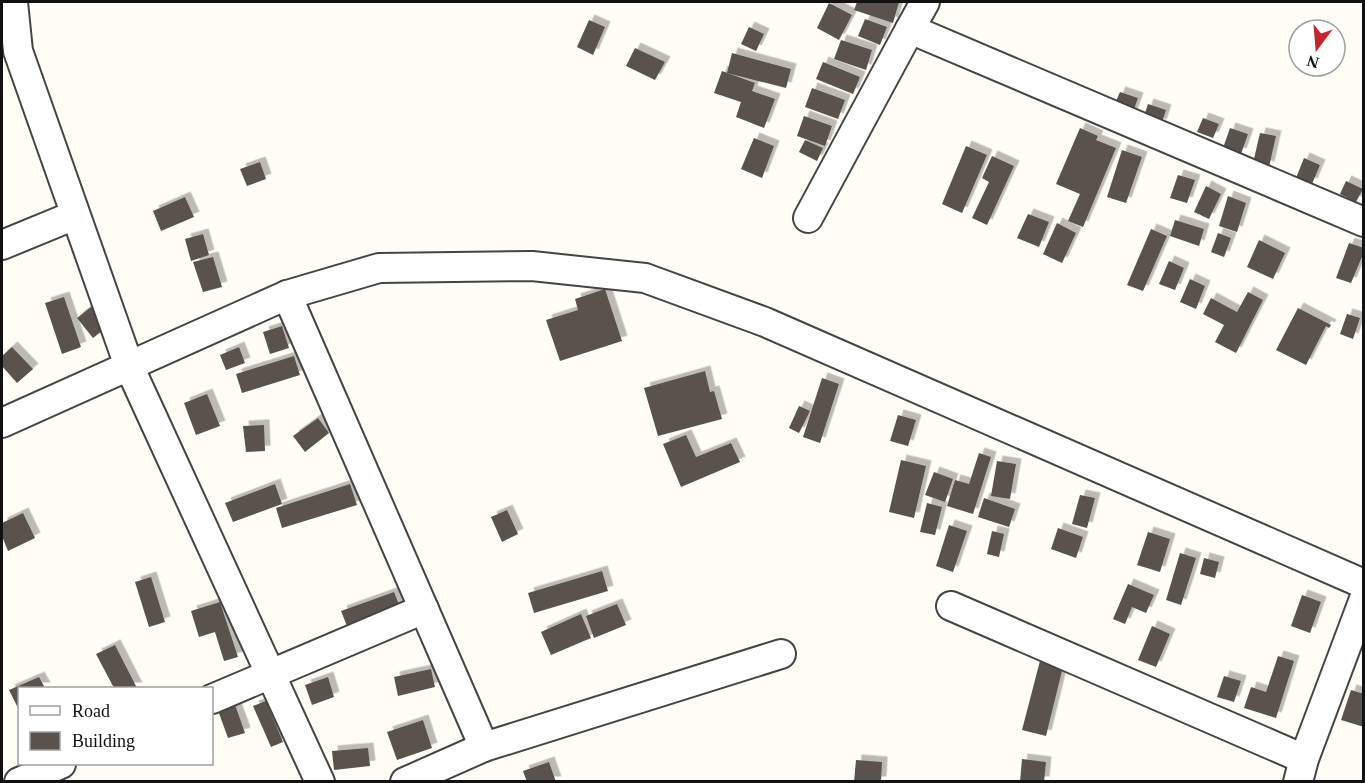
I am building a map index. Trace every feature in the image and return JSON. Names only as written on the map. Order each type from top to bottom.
[{"type":"street","points":[[13,2],[18,51],[129,366],[320,782]]},
{"type":"street","points":[[808,218],[925,2]]},
{"type":"street","points":[[910,29],[1364,222]]},
{"type":"street","points":[[2,245],[75,215]]},
{"type":"street","points":[[2,423],[287,295],[379,268],[532,266],[645,278],[765,322],[1364,584]]},
{"type":"street","points":[[287,295],[484,747]]},
{"type":"street","points":[[951,606],[1301,770],[1364,599]]},
{"type":"street","points":[[213,699],[424,609]]},
{"type":"street","points":[[405,782],[484,747],[781,654]]},
{"type":"street","points":[[19,782],[59,765]]},
{"type":"building","points":[[857,2],[899,2],[893,23],[854,10]]},
{"type":"building","points":[[829,3],[852,15],[839,40],[817,28]]},
{"type":"building","points":[[865,19],[887,27],[880,45],[858,36]]},
{"type":"building","points":[[589,20],[605,27],[593,55],[577,47]]},
{"type":"building","points":[[749,27],[764,34],[756,51],[741,44]]},
{"type":"building","points":[[841,40],[872,50],[866,70],[834,59]]},
{"type":"building","points":[[635,48],[665,62],[655,80],[626,66]]},
{"type":"building","points":[[732,53],[791,69],[786,88],[727,73]]},
{"type":"building","points":[[823,62],[860,77],[853,94],[816,79]]},
{"type":"building","points":[[722,71],[755,83],[752,91],[775,99],[764,128],[736,117],[741,102],[714,93]]},
{"type":"building","points":[[812,88],[845,100],[838,119],[805,107]]},
{"type":"building","points":[[1120,92],[1138,98],[1132,115],[1113,108]]},
{"type":"building","points":[[1148,104],[1166,110],[1161,125],[1143,119]]},
{"type":"building","points":[[804,116],[832,126],[825,146],[797,136]]},
{"type":"building","points":[[1203,118],[1219,124],[1213,138],[1197,132]]},
{"type":"building","points":[[1080,128],[1098,136],[1096,140],[1116,148],[1083,227],[1068,221],[1080,194],[1056,184]]},
{"type":"building","points":[[1230,128],[1248,134],[1241,154],[1223,148]]},
{"type":"building","points":[[1260,133],[1276,136],[1269,167],[1253,163]]},
{"type":"building","points":[[754,138],[774,146],[762,178],[741,169]]},
{"type":"building","points":[[805,140],[823,148],[817,161],[799,152]]},
{"type":"building","points":[[966,146],[987,155],[962,213],[942,204]]},
{"type":"building","points":[[1122,150],[1142,157],[1126,203],[1107,197]]},
{"type":"building","points":[[992,156],[1014,166],[987,225],[972,218],[989,182],[982,178]]},
{"type":"building","points":[[1304,158],[1320,165],[1312,184],[1296,178]]},
{"type":"building","points":[[260,162],[266,179],[247,186],[240,169]]},
{"type":"building","points":[[1178,175],[1195,180],[1187,203],[1170,198]]},
{"type":"building","points":[[1346,181],[1363,189],[1356,202],[1340,194]]},
{"type":"building","points":[[1206,186],[1221,194],[1209,219],[1194,212]]},
{"type":"building","points":[[1228,196],[1246,203],[1237,232],[1219,226]]},
{"type":"building","points":[[185,197],[194,217],[161,231],[153,211]]},
{"type":"building","points":[[1028,214],[1049,222],[1039,247],[1017,238]]},
{"type":"building","points":[[1175,220],[1204,229],[1199,246],[1170,236]]},
{"type":"building","points":[[1057,223],[1076,233],[1062,263],[1043,254]]},
{"type":"building","points":[[1151,229],[1167,236],[1143,291],[1127,285]]},
{"type":"building","points":[[1218,233],[1231,238],[1224,257],[1211,252]]},
{"type":"building","points":[[203,234],[209,255],[191,261],[185,239]]},
{"type":"building","points":[[1259,240],[1285,253],[1273,279],[1247,267]]},
{"type":"building","points":[[1349,243],[1364,248],[1351,283],[1336,278]]},
{"type":"building","points":[[213,257],[222,287],[203,292],[193,262]]},
{"type":"building","points":[[1169,261],[1184,268],[1175,290],[1159,284]]},
{"type":"building","points":[[1190,279],[1205,286],[1196,309],[1180,302]]},
{"type":"building","points":[[605,289],[622,341],[560,361],[546,320],[578,310],[575,299]]},
{"type":"building","points":[[1248,292],[1263,300],[1236,353],[1215,342],[1224,325],[1203,314],[1211,298],[1237,312]]},
{"type":"building","points":[[64,297],[81,347],[62,354],[45,303]]},
{"type":"building","points":[[91,307],[107,327],[93,338],[77,318]]},
{"type":"building","points":[[1298,308],[1331,325],[1329,328],[1326,326],[1306,365],[1276,350]]},
{"type":"building","points":[[1347,314],[1360,318],[1353,339],[1340,334]]},
{"type":"building","points":[[282,326],[289,348],[270,354],[263,332]]},
{"type":"building","points":[[12,347],[33,369],[17,383],[2,366],[2,356]]},
{"type":"building","points":[[239,347],[245,363],[226,370],[220,355]]},
{"type":"building","points":[[294,356],[300,375],[242,393],[236,374]]},
{"type":"building","points":[[705,371],[710,392],[714,391],[722,419],[658,436],[644,388]]},
{"type":"building","points":[[822,378],[839,384],[820,443],[803,437]]},
{"type":"building","points":[[207,394],[220,426],[196,435],[184,403]]},
{"type":"building","points":[[799,406],[810,411],[799,433],[789,428]]},
{"type":"building","points":[[898,415],[916,420],[908,446],[890,441]]},
{"type":"building","points":[[318,418],[329,433],[305,452],[293,436]]},
{"type":"building","points":[[264,425],[265,451],[246,452],[243,426]]},
{"type":"building","points":[[686,435],[696,457],[731,443],[740,462],[681,487],[663,444]]},
{"type":"building","points":[[979,453],[991,457],[973,514],[947,506],[955,480],[969,484]]},
{"type":"building","points":[[901,460],[926,466],[914,518],[889,512]]},
{"type":"building","points":[[997,461],[1016,464],[1010,499],[991,496]]},
{"type":"building","points":[[934,472],[953,479],[945,502],[925,495]]},
{"type":"building","points":[[275,484],[282,504],[233,522],[225,503]]},
{"type":"building","points":[[350,484],[357,505],[282,528],[276,508]]},
{"type":"building","points":[[1080,495],[1095,498],[1087,528],[1072,524]]},
{"type":"building","points":[[984,498],[1015,509],[1009,527],[978,517]]},
{"type":"building","points":[[927,503],[942,507],[935,535],[920,532]]},
{"type":"building","points":[[507,510],[518,534],[502,542],[491,517]]},
{"type":"building","points":[[23,513],[35,538],[8,551],[2,536],[2,523]]},
{"type":"building","points":[[949,525],[967,531],[953,572],[936,566]]},
{"type":"building","points":[[1058,528],[1083,537],[1076,558],[1051,549]]},
{"type":"building","points":[[992,531],[1004,534],[999,557],[987,554]]},
{"type":"building","points":[[1148,532],[1170,539],[1160,572],[1137,565]]},
{"type":"building","points":[[1180,553],[1196,558],[1181,605],[1166,600]]},
{"type":"building","points":[[1204,558],[1219,562],[1215,578],[1200,574]]},
{"type":"building","points":[[602,571],[608,591],[534,613],[528,593]]},
{"type":"building","points":[[151,577],[165,622],[149,627],[135,582]]},
{"type":"building","points":[[1128,584],[1154,595],[1146,613],[1132,607],[1125,624],[1113,619]]},
{"type":"building","points":[[394,592],[400,607],[347,626],[341,611]]},
{"type":"building","points":[[1302,595],[1321,602],[1310,633],[1291,626]]},
{"type":"building","points":[[220,602],[238,657],[224,661],[215,632],[199,637],[191,611]]},
{"type":"building","points":[[617,604],[626,625],[594,638],[586,616]]},
{"type":"building","points":[[581,614],[591,638],[551,655],[541,632]]},
{"type":"building","points":[[1152,626],[1170,634],[1156,667],[1138,660]]},
{"type":"building","points":[[115,645],[136,687],[113,687],[96,654]]},
{"type":"building","points":[[1278,656],[1294,661],[1276,718],[1244,708],[1251,687],[1266,692]]},
{"type":"building","points":[[1041,657],[1064,663],[1046,736],[1022,730]]},
{"type":"building","points":[[431,669],[435,687],[398,696],[394,677]]},
{"type":"building","points":[[1224,676],[1241,681],[1234,702],[1217,697]]},
{"type":"building","points":[[39,677],[44,687],[18,687],[18,708],[9,690]]},
{"type":"building","points":[[328,677],[334,697],[312,705],[305,685]]},
{"type":"building","points":[[1351,690],[1364,694],[1364,727],[1341,720]]},
{"type":"building","points":[[233,699],[245,733],[228,738],[216,705]]},
{"type":"building","points":[[266,701],[283,742],[271,747],[253,706]]},
{"type":"building","points":[[423,720],[432,748],[397,760],[387,732]]},
{"type":"building","points":[[368,748],[370,766],[334,770],[332,751]]},
{"type":"building","points":[[1022,759],[1046,762],[1044,782],[1020,782]]},
{"type":"building","points":[[856,760],[882,762],[881,782],[854,782]]},
{"type":"building","points":[[549,762],[556,782],[527,782],[523,771]]}]
